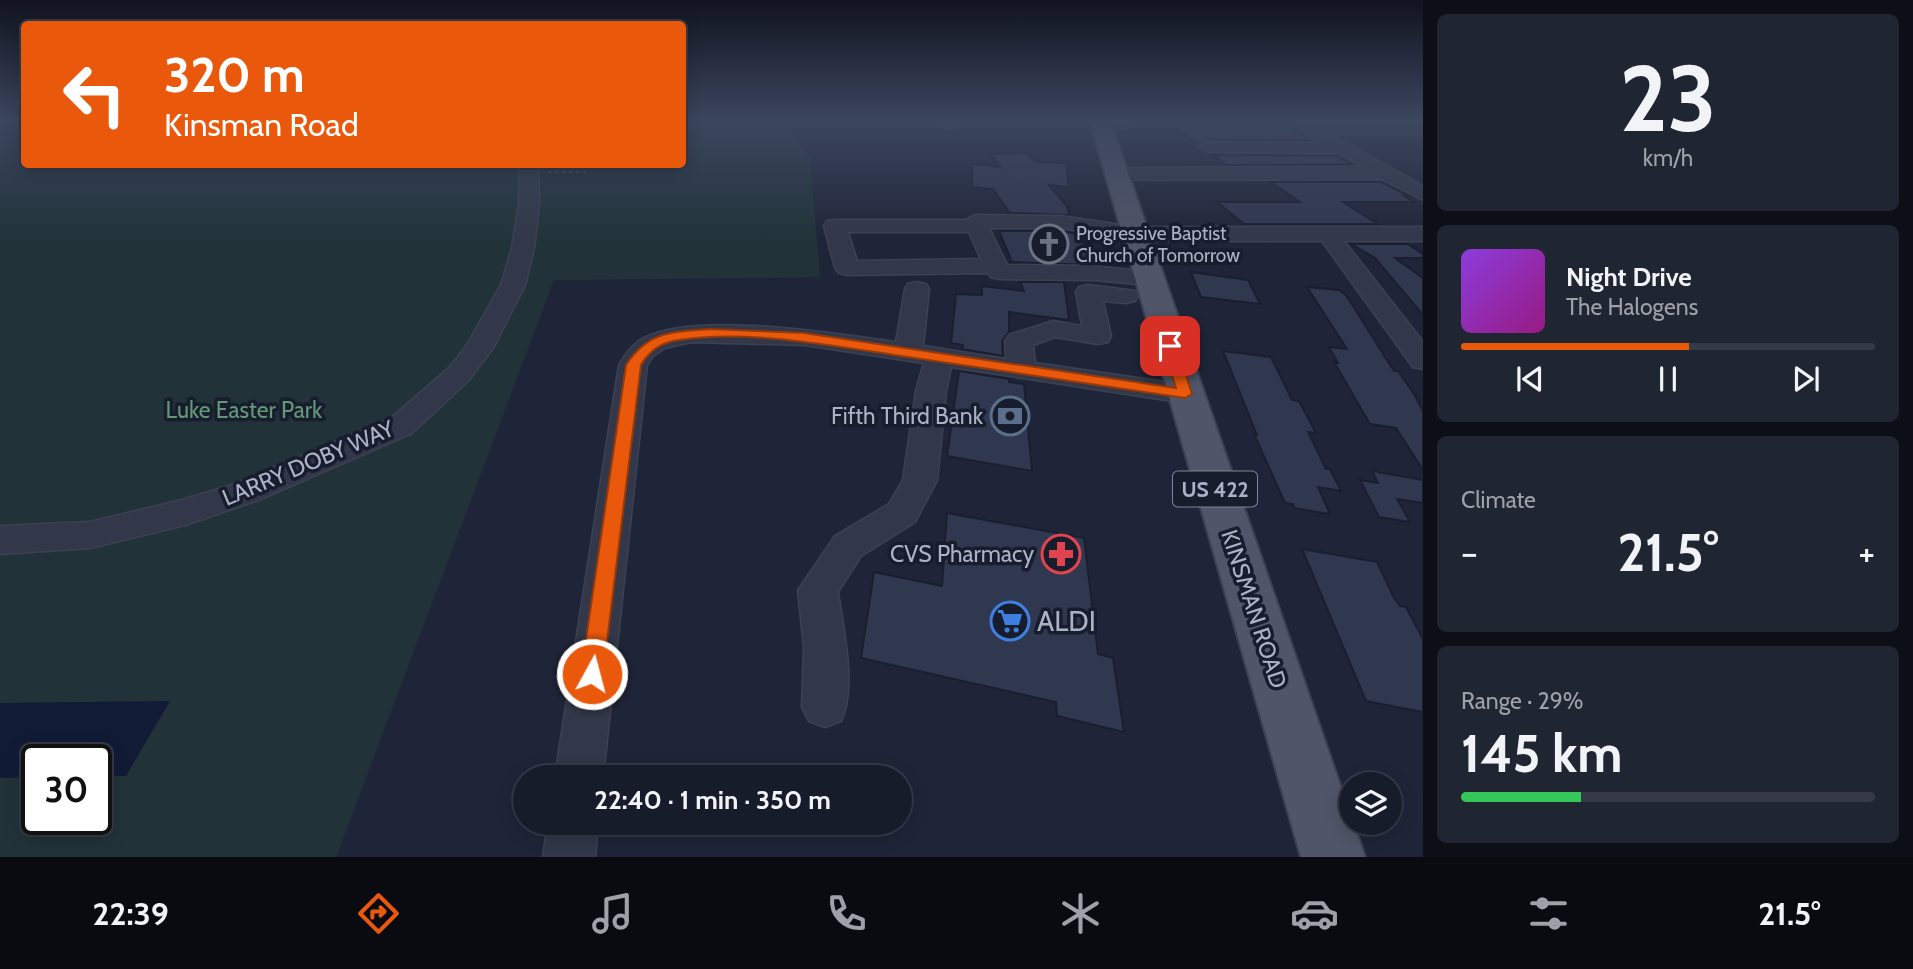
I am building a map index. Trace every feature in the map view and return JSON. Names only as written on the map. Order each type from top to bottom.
[{"type":"main road","name":"KINSMAN ROAD","points":[[1116,161],[1134,234],[1333,857]]},
{"type":"street","points":[[1364,161],[1423,194]]},
{"type":"street","name":"LARRY DOBY WAY","points":[[0,540],[90,535],[185,512],[244,493],[401,426],[459,374],[479,348],[513,285],[539,168]]},
{"type":"street","points":[[1117,174],[1386,173]]},
{"type":"street","points":[[1152,289],[1094,273],[999,272],[975,221],[1061,222],[1134,234],[1423,234]]},
{"type":"street","points":[[978,226],[835,226],[847,268],[996,267]]},
{"type":"street","points":[[1328,234],[1423,361]]},
{"type":"street","points":[[825,707],[825,647],[818,590],[848,546],[902,513],[920,480],[931,391],[917,289]]},
{"type":"street","points":[[1021,369],[1019,341],[1054,329],[1102,348],[1088,292],[1152,289]]},
{"type":"street","points":[[581,765],[621,443],[634,365],[643,350],[674,336],[709,333],[804,337],[1185,394]]},
{"type":"street","points":[[569,857],[572,835]]},
{"type":"path","points":[[539,168],[585,172],[586,168]]},
{"type":"path","points":[[564,172],[565,168]]},
{"type":"green space","name":"Luke Easter Park","points":[[0,161],[21,161],[21,168],[686,168],[686,161],[810,161],[820,277],[554,280],[336,857],[0,857]]},
{"type":"water","points":[[170,701],[126,776],[112,776],[112,744],[21,744],[21,777],[0,778],[0,703]]},
{"type":"building","points":[[996,161],[1066,163],[1069,187],[1049,185],[1066,205],[1070,215],[1010,213],[993,189],[972,187],[972,164],[1001,167]]},
{"type":"building","points":[[1221,161],[1347,161],[1353,164],[1227,165]]},
{"type":"building","points":[[1271,182],[1381,182],[1409,196],[1404,196],[1414,202],[1343,202],[1378,224],[1244,224],[1217,202],[1300,202]]},
{"type":"building","points":[[999,231],[1061,231],[1078,234],[1082,242],[1116,266],[1012,262]]},
{"type":"building","points":[[1351,244],[1408,244],[1423,254],[1423,258],[1395,258],[1423,278],[1423,315],[1375,258]]},
{"type":"building","points":[[1191,272],[1248,280],[1260,304],[1201,297]]},
{"type":"building","points":[[1020,282],[1064,282],[1069,320],[1009,312],[1009,332],[1002,341],[1003,356],[962,349],[963,345],[951,343],[956,294],[982,295],[982,286],[1024,291]]},
{"type":"building","points":[[1307,287],[1339,290],[1346,295],[1394,371],[1398,371],[1414,394],[1423,411],[1423,470],[1396,428],[1370,424],[1334,362],[1338,363],[1329,347],[1347,349]]},
{"type":"building","points":[[1223,351],[1271,357],[1292,400],[1299,401],[1316,433],[1308,432],[1326,469],[1330,469],[1341,491],[1318,487],[1330,514],[1294,508],[1293,504],[1285,503],[1254,434],[1257,435]]},
{"type":"building","points":[[959,371],[1024,384],[1032,471],[947,456]]},
{"type":"building","points":[[1372,471],[1423,480],[1423,503],[1397,499],[1410,522],[1379,517],[1360,480],[1378,483]]},
{"type":"building","points":[[947,513],[1084,538],[1098,654],[1113,658],[1124,732],[1057,716],[1056,702],[861,658],[874,572],[942,586]]},
{"type":"building","points":[[1302,549],[1377,562],[1394,598],[1400,606],[1406,607],[1423,639],[1423,712],[1366,701]]},
{"type":"place","name":"Progressive Baptist Church of Tomorrow","points":[[1049,244]]},
{"type":"place","name":"Fifth Third Bank","points":[[1010,416]]},
{"type":"place","name":"CVS Pharmacy","points":[[1061,554]]},
{"type":"place","name":"ALDI","points":[[1010,621]]},
{"type":"route","points":[[592,674],[621,443],[634,365],[643,350],[656,342],[674,336],[709,333],[804,337],[1185,394],[1170,346]]}]
